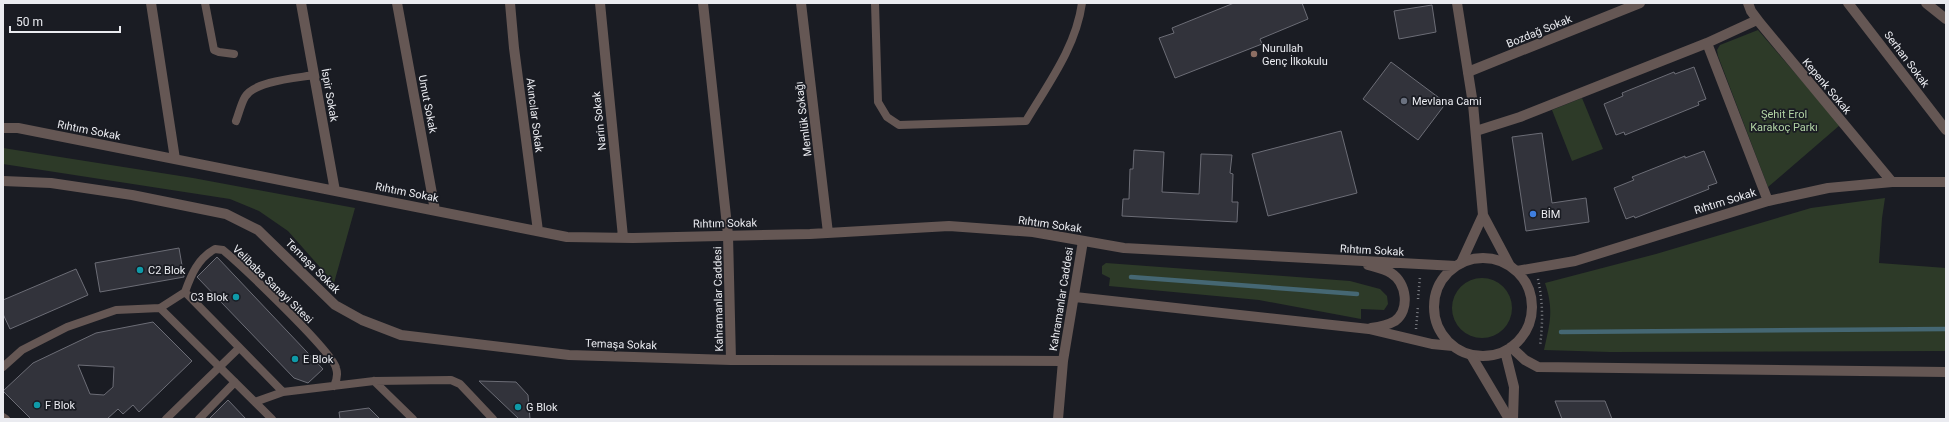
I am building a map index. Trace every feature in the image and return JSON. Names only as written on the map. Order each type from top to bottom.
[{"type":"street","points":[[151,3],[175,159]]},
{"type":"street","name":"İspir Sokak","points":[[301,3],[335,191]]},
{"type":"street","name":"Umut Sokak","points":[[397,3],[435,210]]},
{"type":"street","name":"Akıncılar Sokak","points":[[510,3],[514,48],[538,231]]},
{"type":"street","name":"Narin Sokak","points":[[600,3],[622,237]]},
{"type":"street","name":"Kahramanlar Caddesi","points":[[703,3],[728,235],[731,360],[1064,361]]},
{"type":"street","name":"Memlük Sokağı","points":[[801,3],[828,233]]},
{"type":"street","points":[[1457,3],[1476,131],[1483,215],[1513,267],[1528,285],[1532,299],[1532,313],[1528,329],[1518,343],[1508,349],[1488,356],[1471,355],[1454,346],[1444,337],[1436,322],[1434,306],[1436,290],[1444,277],[1458,265],[1481,257],[1495,259],[1513,267]]},
{"type":"street","name":"Bozdağ Sokak","points":[[1468,72],[1640,3]]},
{"type":"street","name":"Kepenk Sokak","points":[[1748,3],[1757,20],[1892,182]]},
{"type":"street","name":"Serhan Sokak","points":[[1848,3],[1946,130]]},
{"type":"street","points":[[1926,3],[1946,19]]},
{"type":"street","points":[[1476,131],[1520,117],[1707,43],[1757,20]]},
{"type":"street","points":[[1707,43],[1768,201]]},
{"type":"street","name":"Rıhtım Sokak","points":[[3,128],[18,128],[567,237],[828,233],[948,226],[1033,232],[1124,248],[1458,265]]},
{"type":"street","name":"Temaşa Sokak","points":[[3,181],[51,183],[110,192],[226,214],[258,230],[335,305],[362,320],[401,335],[568,355],[731,360]]},
{"type":"street","name":"Rıhtım Sokak","points":[[1513,267],[1575,262],[1768,201],[1828,188],[1892,182],[1946,182]]},
{"type":"street","points":[[1458,265],[1483,215]]},
{"type":"street","name":"Kahramanlar Caddesi","points":[[1058,419],[1064,361],[1083,241]]},
{"type":"street","points":[[1357,261],[1392,274],[1402,284],[1405,301],[1401,316],[1393,322],[1369,329]]},
{"type":"street","points":[[1075,297],[1369,329],[1432,344],[1454,346]]},
{"type":"street","points":[[1508,349],[1538,367],[1946,372]]},
{"type":"street","points":[[1508,349],[1514,387],[1513,419]]},
{"type":"street","points":[[1471,355],[1509,419]]},
{"type":"lane","points":[[205,3],[214,50],[234,54]]},
{"type":"lane","points":[[875,3],[878,102],[887,117],[899,125],[1026,121],[1073,40],[1080,18],[1082,3]]},
{"type":"lane","points":[[236,121],[245,97],[254,89],[266,84],[314,75]]},
{"type":"lane","name":"Velibaba Sanayi Sitesi","points":[[185,292],[197,265],[207,252],[214,249],[223,250],[298,322],[329,356],[336,367],[338,378],[334,386]]},
{"type":"lane","points":[[3,367],[22,350],[61,330],[116,310],[160,308],[185,292],[283,392]]},
{"type":"lane","points":[[160,308],[272,419]]},
{"type":"lane","points":[[166,419],[239,348]]},
{"type":"lane","points":[[255,402],[283,392],[374,381],[450,380],[460,384],[493,419]]},
{"type":"lane","points":[[374,381],[413,419]]},
{"type":"lane","points":[[199,419],[235,382]]},
{"type":"path","points":[[1537,277],[1542,298],[1543,318],[1540,346]]},
{"type":"green space","name":"Şehit Erol Karakoç Parkı","points":[[1758,30],[1840,125],[1768,187],[1717,50],[1720,45]]},
{"type":"green space","points":[[1582,98],[1603,149],[1572,161],[1552,110]]},
{"type":"green space","points":[[3,148],[193,178],[355,208],[334,283],[288,231],[259,211],[230,199],[3,164]]},
{"type":"green space","points":[[1885,198],[1879,263],[1946,268],[1946,351],[1610,352],[1544,350],[1550,316],[1548,293],[1545,283],[1656,254],[1811,208]]},
{"type":"green space","points":[[1106,263],[1350,281],[1380,289],[1387,296],[1388,304],[1384,310],[1361,309],[1361,319],[1259,300],[1109,286],[1110,278],[1102,274],[1102,266]]},
{"type":"green space","points":[[1482,278],[1498,283],[1503,287],[1507,292],[1512,308],[1507,324],[1503,329],[1498,333],[1482,338],[1466,333],[1461,329],[1457,324],[1452,308],[1457,292],[1461,287],[1466,283]]},
{"type":"building","points":[[1234,3],[1302,3],[1308,19],[1260,39],[1262,44],[1175,78],[1159,38],[1174,33],[1172,28]]},
{"type":"building","points":[[1432,5],[1436,32],[1399,39],[1394,11]]},
{"type":"building","name":"Mevlana Cami","points":[[1391,62],[1446,103],[1418,140],[1363,99]]},
{"type":"building","points":[[1694,67],[1706,99],[1698,102],[1699,105],[1625,135],[1624,132],[1616,135],[1604,104],[1623,96],[1622,93],[1674,72],[1675,74]]},
{"type":"building","points":[[1341,131],[1357,193],[1268,216],[1252,154]]},
{"type":"building","points":[[1542,133],[1552,203],[1586,198],[1589,222],[1526,231],[1512,137]]},
{"type":"building","points":[[1134,150],[1164,152],[1162,192],[1199,194],[1201,154],[1232,155],[1230,173],[1233,174],[1232,202],[1238,202],[1237,222],[1122,216],[1123,199],[1129,199],[1130,169],[1133,169]]},
{"type":"building","points":[[1704,151],[1717,183],[1708,186],[1709,189],[1635,218],[1634,216],[1626,219],[1614,188],[1634,180],[1632,177],[1685,156],[1685,158]]},
{"type":"building","name":"C2 Blok","points":[[179,248],[184,277],[100,292],[95,263]]},
{"type":"building","points":[[217,257],[323,369],[308,383],[294,378],[197,277]]},
{"type":"building","points":[[76,269],[88,295],[10,329],[3,314],[3,300]]},
{"type":"building","points":[[153,322],[192,361],[139,412],[133,405],[123,414],[118,409],[107,419],[31,419],[3,391],[33,363],[96,333]],"holes":[[[78,365],[114,367],[113,387],[104,395],[90,394]]]},
{"type":"building","name":"G Blok","points":[[479,381],[516,382],[528,395],[530,419],[519,419]]},
{"type":"building","points":[[228,400],[246,419],[209,419]]},
{"type":"building","points":[[1555,401],[1605,401],[1612,419],[1562,419]]},
{"type":"building","points":[[369,408],[380,419],[340,419],[339,412]]},
{"type":"waterway","points":[[1131,277],[1357,294]]},
{"type":"waterway","points":[[1561,332],[1946,329]]},
{"type":"place","name":"Nurullah Genç İlkokulu","points":[[1254,54]]},
{"type":"place","name":"Mevlana Cami","points":[[1404,101]]},
{"type":"place","name":"BİM","points":[[1533,214]]},
{"type":"place","name":"C2 Blok","points":[[140,270]]},
{"type":"place","name":"C3 Blok","points":[[236,297]]},
{"type":"place","name":"E Blok","points":[[295,359]]},
{"type":"place","name":"F Blok","points":[[37,405]]},
{"type":"place","name":"G Blok","points":[[518,407]]}]
